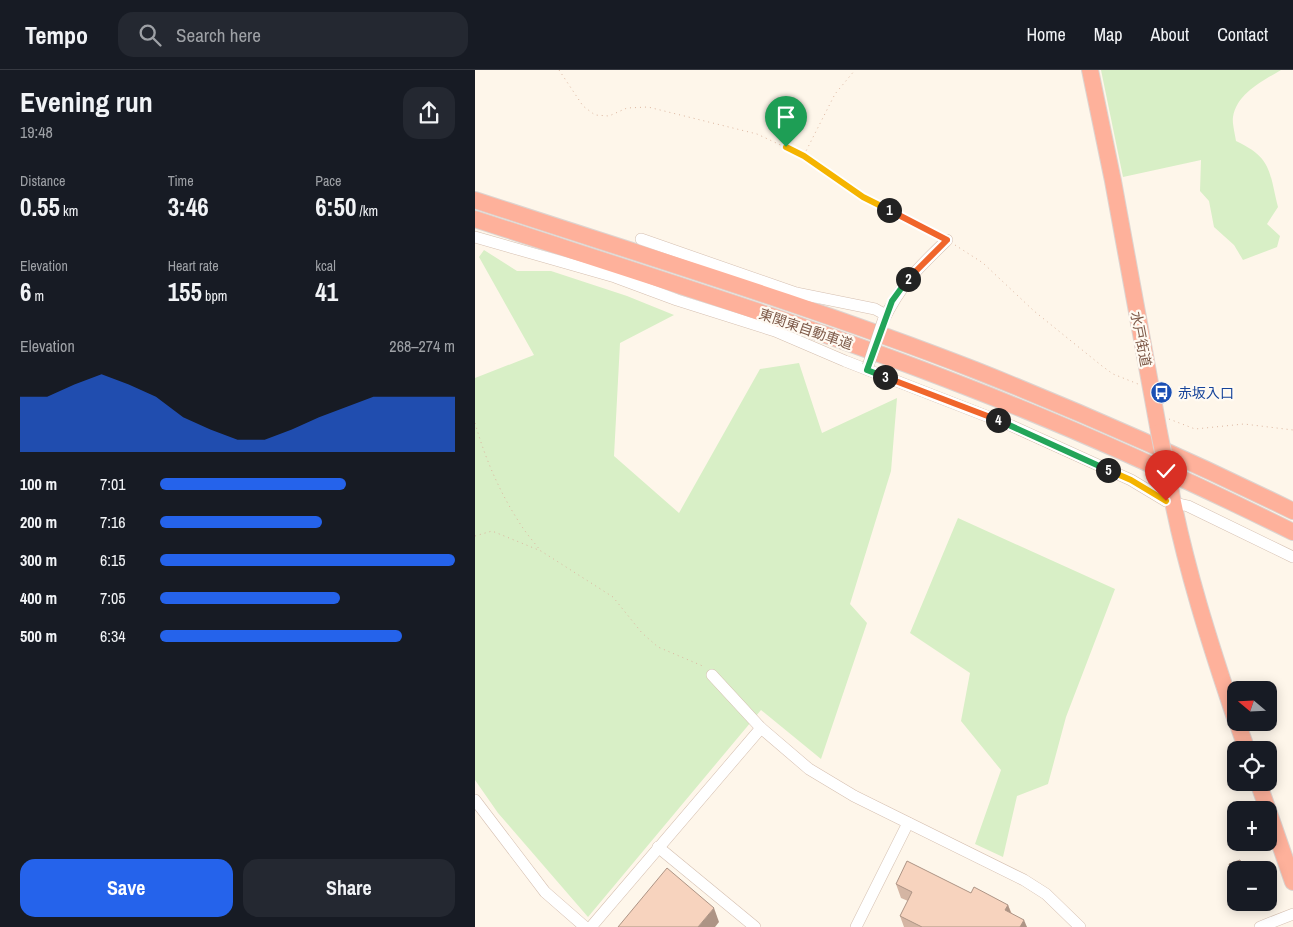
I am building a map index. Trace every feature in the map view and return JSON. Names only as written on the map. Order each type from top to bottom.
[{"type":"highway","name":"水戸街道","points":[[1090,70],[1171,495],[1213,652],[1227,693]]},
{"type":"highway","name":"東関東自動車道","points":[[475,200],[815,312],[974,370],[1147,442],[1293,511]]},
{"type":"highway","name":"東関東自動車道","points":[[475,220],[809,330],[966,387],[1154,465],[1293,532]]},
{"type":"highway","points":[[1277,837],[1293,882]]},
{"type":"street","points":[[475,237],[642,285],[677,300],[775,331],[1012,426],[1131,480],[1158,497],[1171,495],[1188,506],[1293,557]]},
{"type":"street","points":[[641,239],[796,293],[875,309],[885,318]]},
{"type":"street","points":[[867,368],[885,318],[903,285],[947,240]]},
{"type":"street","points":[[711,675],[761,728],[809,769],[908,823],[1024,880],[1052,899],[1081,927]]},
{"type":"street","points":[[591,927],[761,728]]},
{"type":"street","points":[[475,800],[540,886],[585,927]]},
{"type":"street","points":[[856,927],[908,823]]},
{"type":"street","points":[[658,847],[755,927]]},
{"type":"street","points":[[1260,927],[1293,914]]},
{"type":"path","points":[[559,70],[583,106],[595,114],[609,116],[635,107],[665,110],[757,134],[804,156],[863,197],[947,240],[983,262],[1034,311],[1108,370],[1126,380],[1151,388]]},
{"type":"path","points":[[804,156],[835,94],[855,70]]},
{"type":"path","points":[[1157,426],[1169,419],[1195,430],[1244,424],[1293,430]]},
{"type":"path","points":[[475,423],[485,457],[494,476],[520,524],[541,551]]},
{"type":"path","points":[[475,536],[492,531],[541,551],[613,597],[642,633],[658,647],[698,662],[707,668],[711,675]]},
{"type":"green space","points":[[1101,70],[1281,70],[1245,94],[1235,109],[1233,117],[1236,141],[1248,147],[1263,160],[1270,175],[1278,207],[1267,224],[1280,236],[1277,247],[1243,260],[1234,245],[1214,227],[1209,201],[1200,191],[1201,160],[1123,177]]},
{"type":"green space","points":[[484,250],[517,271],[551,271],[627,296],[674,315],[620,343],[614,456],[679,513],[760,369],[799,363],[822,433],[897,398],[891,471],[850,604],[867,623],[821,759],[761,710],[588,917],[498,813],[475,780],[475,378],[534,355],[479,257]]},
{"type":"green space","points":[[958,518],[1115,589],[1066,717],[1048,784],[1017,796],[1003,857],[975,844],[1001,770],[961,721],[970,673],[910,633]]},
{"type":"building","points":[[907,861],[971,893],[974,887],[1008,905],[1005,910],[1024,920],[1020,927],[922,927],[900,916],[912,892],[896,884]]},
{"type":"building","points":[[667,868],[714,908],[698,927],[618,927]]},
{"type":"place","name":"赤坂入口","points":[[1162,393]]},
{"type":"route","points":[[786,147],[804,156],[839,183],[863,197],[947,240],[917,269],[896,294],[883,322],[867,370],[1012,426],[1131,480],[1166,501]]}]
